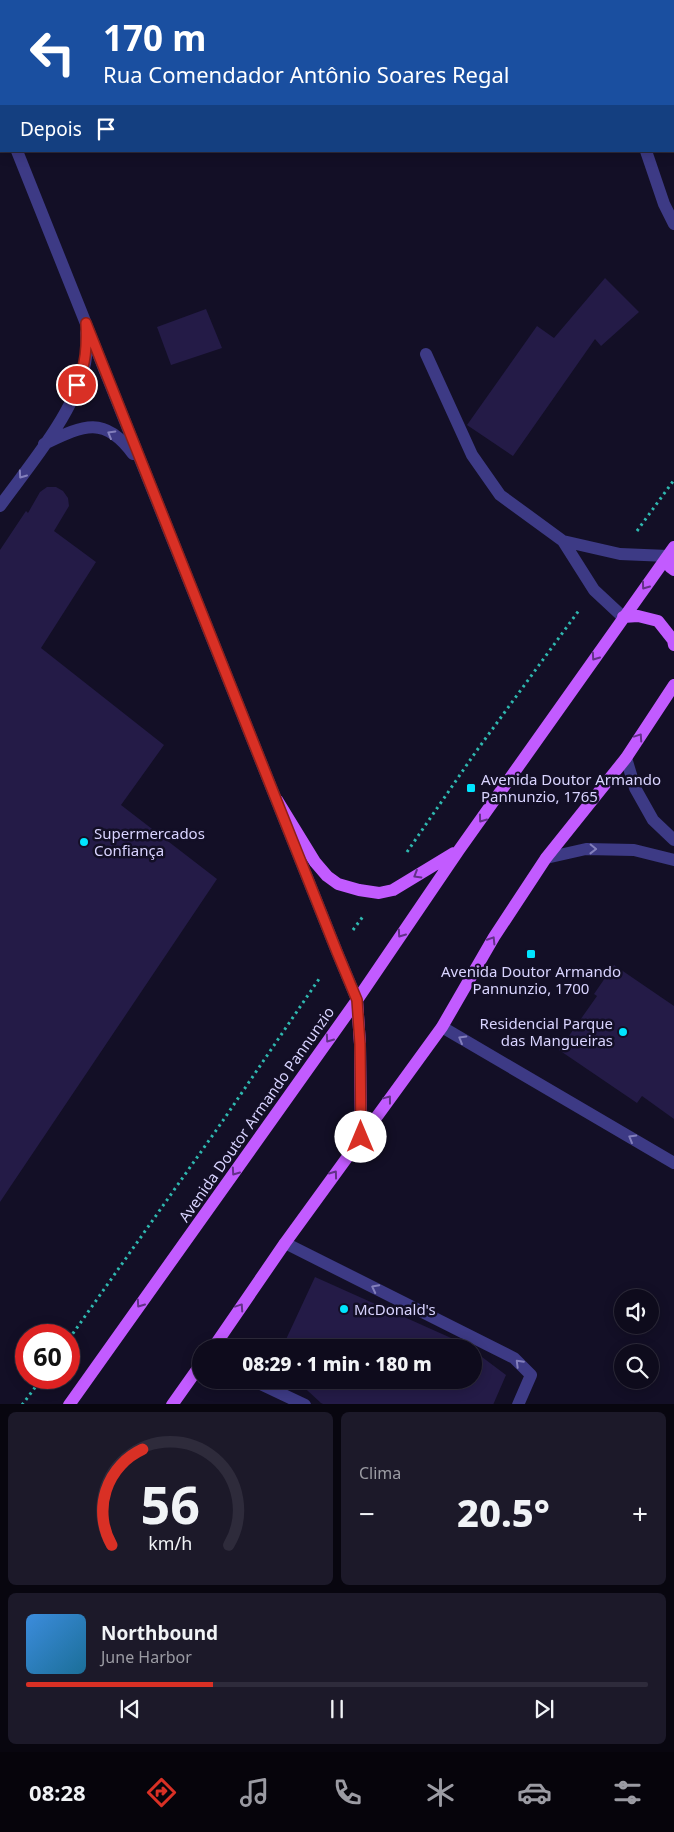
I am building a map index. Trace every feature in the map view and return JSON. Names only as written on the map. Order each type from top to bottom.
[{"type":"main road","points":[[671,552],[670,567],[674,570]]},
{"type":"main road","name":"Avenida Doutor Armando Pannunzio","points":[[69,1404],[357,1000],[459,850],[671,552]]},
{"type":"main road","points":[[623,617],[638,616],[658,622],[673,640],[674,646]]},
{"type":"main road","points":[[219,1339],[284,1243],[442,1027],[494,936],[546,858],[626,758],[674,685]]},
{"type":"main road","points":[[277,800],[315,862],[327,876],[338,884],[359,890],[379,893],[393,890],[459,850]]},
{"type":"main road","points":[[357,1000],[360,1044],[361,1137]]},
{"type":"main road","points":[[172,1404],[192,1376]]},
{"type":"street","points":[[17,152],[357,1000]]},
{"type":"street","points":[[646,152],[664,204],[674,224]]},
{"type":"street","points":[[0,506],[69,405],[84,368],[87,348],[86,323]]},
{"type":"street","points":[[426,354],[472,455],[500,495],[563,541],[594,590],[623,617]]},
{"type":"street","points":[[44,444],[72,430],[98,427],[112,433],[126,444],[143,469]]},
{"type":"street","points":[[563,541],[620,554],[671,552]]},
{"type":"street","points":[[626,758],[635,788],[653,820],[674,840]]},
{"type":"street","points":[[546,858],[586,849],[634,850],[674,860]]},
{"type":"street","points":[[442,1027],[674,1163]]},
{"type":"street","points":[[284,1243],[514,1358],[530,1375],[518,1404]]},
{"type":"street","points":[[272,1389],[305,1404]]},
{"type":"path","points":[[22,1404],[34,1389]]},
{"type":"building","points":[[605,278],[639,312],[601,346],[595,339],[513,456],[467,425],[537,326],[554,338]]},
{"type":"building","points":[[206,309],[222,348],[171,365],[157,327]]},
{"type":"building","name":"Supermercados Confiança","points":[[47,487],[56,487],[63,491],[68,498],[69,506],[54,531],[96,562],[41,648],[164,745],[121,805],[217,879],[0,1202],[0,550],[26,511],[28,513],[40,492]]},
{"type":"building","name":"Residencial Parque das Mangueiras","points":[[614,965],[674,1006],[674,1119],[642,1096],[637,1103],[559,1050],[597,996],[594,994]]},
{"type":"building","name":"McDonald's","points":[[315,1277],[453,1339],[286,1339]]},
{"type":"building","points":[[482,1357],[506,1375],[493,1404],[321,1403],[306,1389],[482,1389]]},
{"type":"place","name":"Avenida Doutor Armando Pannunzio, 1765","points":[[471,788]]},
{"type":"place","name":"Supermercados Confiança","points":[[84,842]]},
{"type":"place","name":"Avenida Doutor Armando Pannunzio, 1700","points":[[531,954]]},
{"type":"place","name":"Residencial Parque das Mangueiras","points":[[623,1032]]},
{"type":"place","name":"McDonald's","points":[[344,1309]]},
{"type":"route","points":[[77,385],[84,368],[87,348],[86,323],[357,1000],[360,1044],[361,1137]]}]
